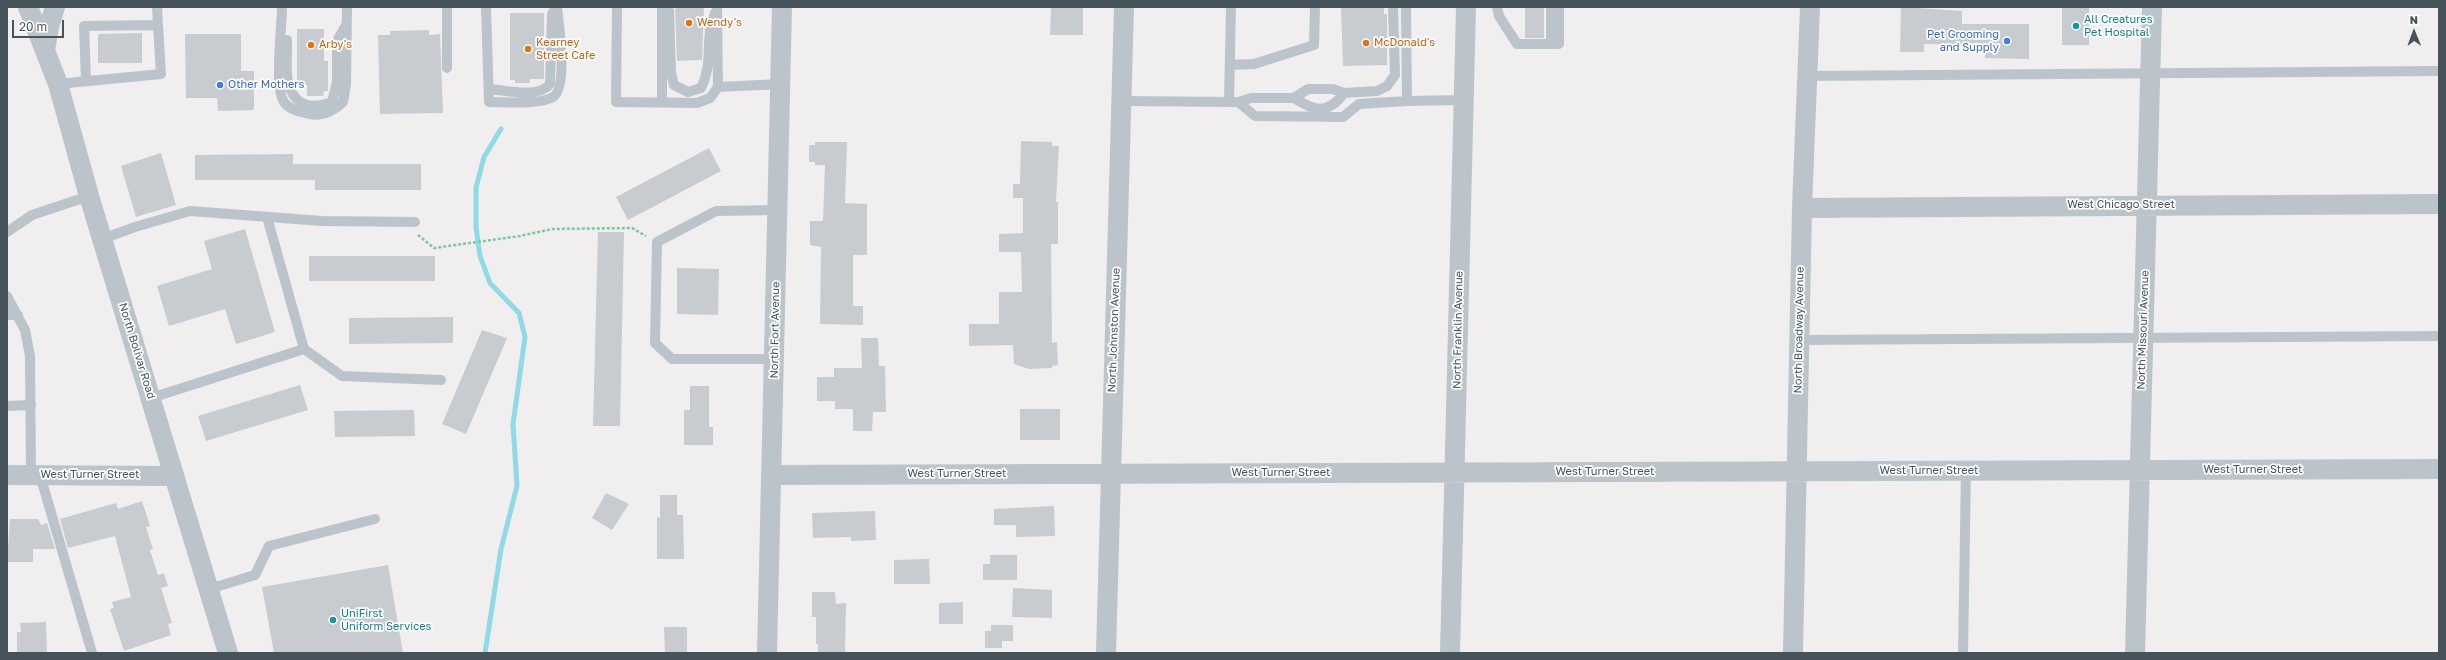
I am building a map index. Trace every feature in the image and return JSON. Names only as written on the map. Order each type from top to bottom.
[{"type":"street","name":"North Bolivar Road","points":[[28,7],[58,84],[102,239],[228,653]]},
{"type":"street","points":[[45,50],[49,27],[55,7]]},
{"type":"street","name":"North Fort Avenue","points":[[767,653],[782,7]]},
{"type":"street","name":"North Johnston Avenue","points":[[1106,653],[1124,7]]},
{"type":"street","name":"North Franklin Avenue","points":[[1450,653],[1466,7]]},
{"type":"street","name":"North Broadway Avenue","points":[[1793,653],[1802,208],[1810,7]]},
{"type":"street","name":"North Missouri Avenue","points":[[2135,653],[2142,338],[2152,7]]},
{"type":"street","name":"West Chicago Street","points":[[1802,208],[2439,204]]},
{"type":"street","name":"West Turner Street","points":[[772,475],[2439,469]]},
{"type":"street","name":"West Turner Street","points":[[7,475],[174,476]]},
{"type":"lane","points":[[58,84],[86,80],[161,74],[157,7]]},
{"type":"lane","points":[[282,7],[279,88],[283,101],[291,109],[310,115],[330,114],[344,102],[347,7]]},
{"type":"lane","points":[[447,7],[447,68]]},
{"type":"lane","points":[[486,7],[489,102],[542,101],[554,96],[559,89],[561,78],[557,7]]},
{"type":"lane","points":[[617,7],[616,102],[662,101],[697,103],[710,98],[718,87],[717,8]]},
{"type":"lane","points":[[662,7],[662,101]]},
{"type":"lane","points":[[667,7],[669,11],[671,73],[674,85],[688,92],[701,88],[708,75],[710,25],[717,8]]},
{"type":"lane","points":[[1231,7],[1230,65],[1234,102]]},
{"type":"lane","points":[[1230,65],[1254,64],[1314,46],[1315,7]]},
{"type":"lane","points":[[1121,101],[1234,102],[1251,98],[1294,98],[1308,89],[1333,89],[1344,93],[1377,91],[1387,86],[1395,75],[1393,7]]},
{"type":"lane","points":[[1406,7],[1407,101]]},
{"type":"lane","points":[[1497,7],[1499,16],[1517,44],[1559,44],[1559,7]]},
{"type":"lane","points":[[1551,7],[1551,44]]},
{"type":"lane","points":[[86,80],[84,26],[158,25]]},
{"type":"lane","points":[[1807,76],[2150,72],[2439,71]]},
{"type":"lane","points":[[718,87],[781,84]]},
{"type":"lane","points":[[1294,98],[1307,107],[1319,109],[1330,107],[1344,93]]},
{"type":"lane","points":[[1234,102],[1255,116],[1342,117],[1359,104],[1464,100]]},
{"type":"lane","points":[[7,232],[32,215],[90,196]]},
{"type":"lane","points":[[774,359],[672,359],[654,343],[657,242],[716,211],[778,210]]},
{"type":"lane","points":[[102,239],[135,226],[190,212],[322,221],[415,222]]},
{"type":"lane","points":[[267,217],[304,349],[342,376],[441,380]]},
{"type":"lane","points":[[7,296],[25,330],[30,356],[35,475],[92,653]]},
{"type":"lane","points":[[7,315],[18,315]]},
{"type":"lane","points":[[1799,340],[2439,336]]},
{"type":"lane","points":[[151,398],[304,349]]},
{"type":"lane","points":[[7,406],[31,405]]},
{"type":"lane","points":[[1963,653],[1966,471]]},
{"type":"lane","points":[[209,589],[255,575],[269,546],[375,519]]},
{"type":"path","points":[[415,222],[416,233],[434,248],[447,248],[460,243],[494,240],[552,229],[632,228],[657,242]]},
{"type":"building","name":"Wendy's","points":[[677,7],[704,7],[702,60],[677,61],[675,10]]},
{"type":"building","points":[[1051,7],[1083,7],[1083,35],[1050,35]]},
{"type":"building","points":[[1525,7],[1544,7],[1544,38],[1525,38]]},
{"type":"building","points":[[1901,7],[1962,11],[1962,24],[2029,24],[2029,59],[1985,58],[1985,45],[1924,44],[1924,52],[1900,52]]},
{"type":"building","name":"All Creatures Pet Hospital","points":[[2062,7],[2089,7],[2089,45],[2062,45]]},
{"type":"building","name":"McDonald's","points":[[1341,8],[1384,8],[1384,14],[1387,14],[1387,65],[1343,66]]},
{"type":"building","name":"Kearney Street Cafe","points":[[510,13],[544,13],[544,79],[530,79],[530,83],[515,83],[515,80],[510,80]]},
{"type":"building","name":"Arby's","points":[[297,29],[324,29],[324,61],[328,61],[328,91],[324,91],[323,96],[307,96],[307,85],[297,85]]},
{"type":"building","points":[[429,30],[429,35],[440,34],[443,113],[380,114],[378,35],[390,35],[390,31]]},
{"type":"building","points":[[142,33],[142,63],[98,63],[98,34]]},
{"type":"building","name":"Other Mothers","points":[[185,34],[241,34],[241,71],[254,71],[254,110],[218,111],[217,98],[186,98]]},
{"type":"building","points":[[1021,141],[1052,142],[1052,146],[1059,146],[1056,202],[1058,202],[1058,244],[1051,244],[1052,343],[1057,342],[1058,365],[1052,366],[1052,368],[1029,369],[1014,364],[1013,345],[969,346],[969,324],[999,324],[999,292],[1022,292],[1021,252],[999,252],[999,234],[1023,233],[1023,198],[1013,198],[1013,184],[1020,184]]},
{"type":"building","points":[[815,142],[847,142],[845,203],[867,204],[867,255],[853,255],[853,306],[863,306],[863,325],[820,324],[821,247],[810,245],[810,221],[823,221],[825,165],[815,165],[815,162],[809,162],[809,145],[815,145]]},
{"type":"building","points":[[709,148],[721,171],[628,220],[616,197]]},
{"type":"building","points":[[161,153],[176,205],[136,217],[121,166]]},
{"type":"building","points":[[293,154],[293,164],[421,164],[421,190],[315,190],[315,180],[195,180],[195,155]]},
{"type":"building","points":[[245,229],[275,332],[236,344],[225,309],[169,326],[157,286],[212,269],[204,241]]},
{"type":"building","points":[[598,232],[624,232],[620,426],[593,426]]},
{"type":"building","points":[[309,256],[435,256],[435,281],[309,281]]},
{"type":"building","points":[[677,268],[719,269],[718,315],[677,314]]},
{"type":"building","points":[[453,317],[453,343],[349,344],[349,318]]},
{"type":"building","points":[[482,330],[507,338],[466,434],[442,424]]},
{"type":"building","points":[[861,338],[878,338],[879,366],[885,366],[886,412],[873,412],[872,431],[853,431],[853,409],[835,409],[835,401],[817,401],[817,377],[834,377],[834,368],[862,368]]},
{"type":"building","points":[[300,385],[308,410],[206,441],[198,416]]},
{"type":"building","points":[[690,386],[709,386],[709,427],[713,427],[713,445],[684,445],[684,410],[690,410]]},
{"type":"building","points":[[1020,409],[1060,409],[1060,440],[1020,440]]},
{"type":"building","points":[[414,410],[415,436],[335,437],[334,411]]},
{"type":"building","points":[[606,493],[629,504],[612,530],[592,518]]},
{"type":"building","points":[[660,495],[677,495],[677,515],[683,515],[684,559],[657,559],[657,517],[660,518]]},
{"type":"building","points":[[142,501],[150,526],[146,527],[153,549],[150,550],[158,575],[164,573],[168,586],[161,588],[172,623],[168,624],[171,635],[124,651],[110,609],[114,608],[112,602],[131,597],[115,536],[68,548],[60,519],[116,503],[118,509]]},
{"type":"building","points":[[1054,506],[1055,536],[1016,537],[1016,525],[994,525],[994,509]]},
{"type":"building","points":[[875,511],[876,540],[851,541],[851,537],[813,538],[812,513]]},
{"type":"building","points":[[10,519],[38,519],[41,525],[47,523],[55,549],[33,549],[33,562],[7,562]]},
{"type":"building","points":[[990,555],[1017,555],[1017,580],[983,580],[983,564],[990,564]]},
{"type":"building","points":[[929,559],[930,584],[894,584],[894,560]]},
{"type":"building","name":"UniFirst Uniform Services","points":[[388,565],[403,653],[274,653],[262,587]]},
{"type":"building","points":[[1013,588],[1052,590],[1052,618],[1012,617]]},
{"type":"building","points":[[812,592],[835,592],[836,604],[846,603],[845,653],[818,653],[818,644],[816,644],[816,617],[812,617]]},
{"type":"building","points":[[963,602],[963,624],[939,624],[939,603]]},
{"type":"building","points":[[46,622],[47,653],[17,653],[17,632],[21,632],[20,623]]},
{"type":"building","points":[[991,625],[1013,625],[1013,641],[1002,641],[1002,648],[985,648],[985,631],[991,631]]},
{"type":"building","points":[[664,627],[687,627],[687,653],[665,653]]},
{"type":"waterway","points":[[485,653],[501,549],[517,486],[513,424],[525,337],[519,313],[490,283],[480,256],[476,227],[476,188],[484,157],[501,129]]},
{"type":"place","name":"Wendy's","points":[[689,23]]},
{"type":"place","name":"All Creatures Pet Hospital","points":[[2076,26]]},
{"type":"place","name":"Pet Grooming and Supply","points":[[2007,41]]},
{"type":"place","name":"McDonald's","points":[[1366,43]]},
{"type":"place","name":"Arby's","points":[[311,45]]},
{"type":"place","name":"Kearney Street Cafe","points":[[528,49]]},
{"type":"place","name":"Other Mothers","points":[[220,85]]},
{"type":"place","name":"UniFirst Uniform Services","points":[[333,620]]}]
